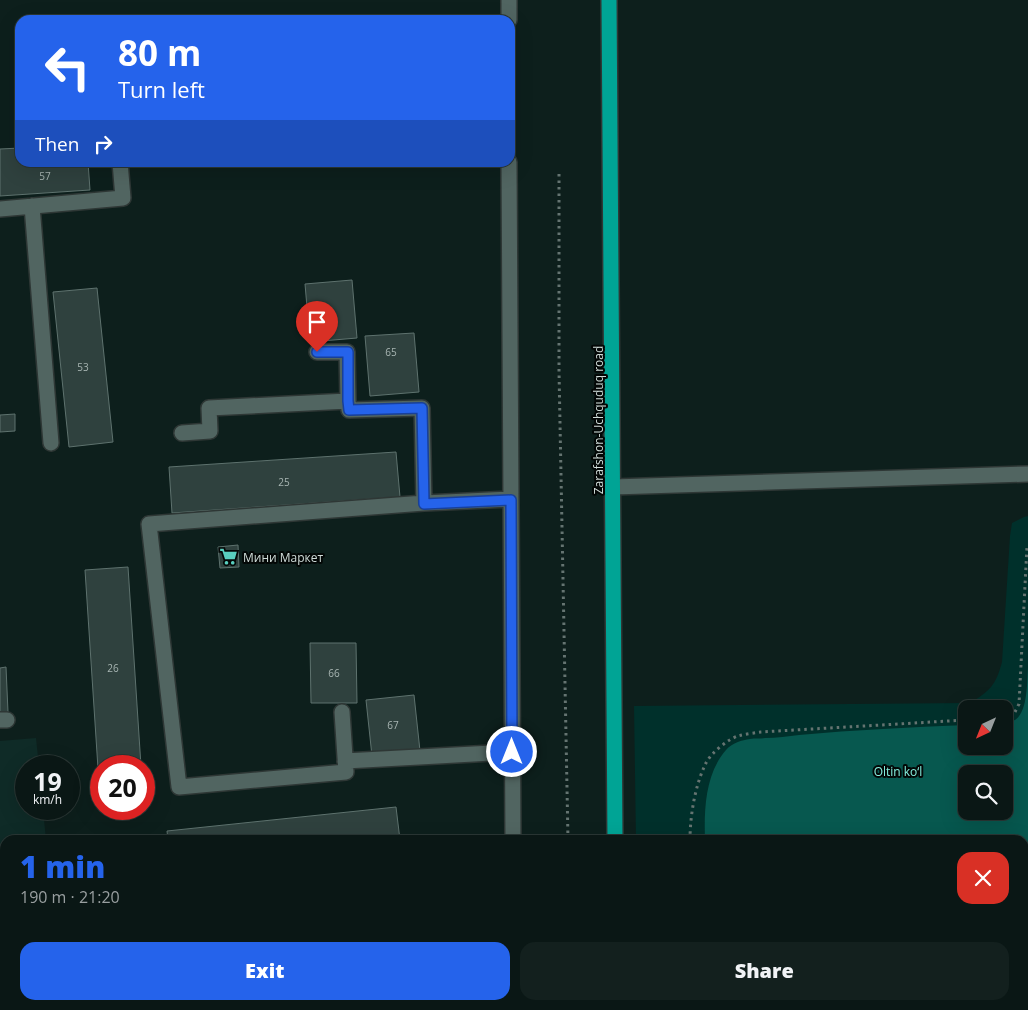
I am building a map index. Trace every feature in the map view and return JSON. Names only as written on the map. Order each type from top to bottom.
[{"type":"highway","name":"Zarafshon-Uchquduq road","points":[[609,0],[615,835]]},
{"type":"street","points":[[509,0],[509,15]]},
{"type":"street","points":[[0,209],[123,198],[120,167]]},
{"type":"street","points":[[509,167],[513,835]]},
{"type":"street","points":[[32,206],[51,443]]},
{"type":"street","points":[[317,352],[348,352],[349,410],[422,408],[424,504]]},
{"type":"street","points":[[182,433],[210,431],[209,408],[348,401]]},
{"type":"street","points":[[613,487],[1028,474]]},
{"type":"street","points":[[342,712],[346,772],[179,787],[150,524],[424,504],[511,500]]},
{"type":"street","points":[[345,761],[512,752]]},
{"type":"path","points":[[559,174],[559,381],[568,835]]},
{"type":"path","points":[[1013,714],[1019,704],[1028,544]]},
{"type":"path","points":[[690,835],[698,785],[706,762],[721,746],[737,736],[761,732],[958,720]]},
{"type":"shaded area","points":[[1028,667],[1028,835],[705,835],[707,793],[710,781],[719,760],[726,750],[734,744],[744,740],[799,735],[958,725],[958,755],[1013,755],[1013,721],[1019,716],[1025,703]]},
{"type":"shaded area","points":[[36,738],[38,755],[15,755],[15,820],[44,820],[46,835],[0,835],[0,741]]},
{"type":"green space","name":"Oltin ko‘l","points":[[1028,516],[1028,835],[636,835],[634,706],[958,703],[958,755],[1013,755],[1013,700],[975,700],[983,695],[995,682],[1002,662],[1012,523]]},
{"type":"building","points":[[15,148],[15,167],[88,167],[90,190],[0,196],[0,149]]},
{"type":"building","points":[[352,280],[357,338],[310,342],[305,284]]},
{"type":"building","points":[[97,288],[113,442],[69,447],[53,292]]},
{"type":"building","points":[[414,333],[419,392],[370,396],[365,336]]},
{"type":"building","points":[[15,414],[15,431],[0,432],[0,415]]},
{"type":"building","points":[[396,452],[400,497],[172,513],[169,467]]},
{"type":"building","name":"Мини Маркет","points":[[238,545],[239,567],[220,568],[218,547]]},
{"type":"building","points":[[128,567],[140,755],[97,755],[85,570]]},
{"type":"building","points":[[310,643],[356,643],[357,703],[311,703]]},
{"type":"building","points":[[6,667],[8,712],[0,712],[0,668]]},
{"type":"building","points":[[414,695],[420,751],[372,756],[366,700]]},
{"type":"building","points":[[396,807],[399,835],[167,835],[167,831]]},
{"type":"place","name":"Мини Маркет","points":[[229,557]]},
{"type":"route","points":[[317,352],[348,352],[349,410],[422,408],[424,504],[511,500],[512,752]]}]
